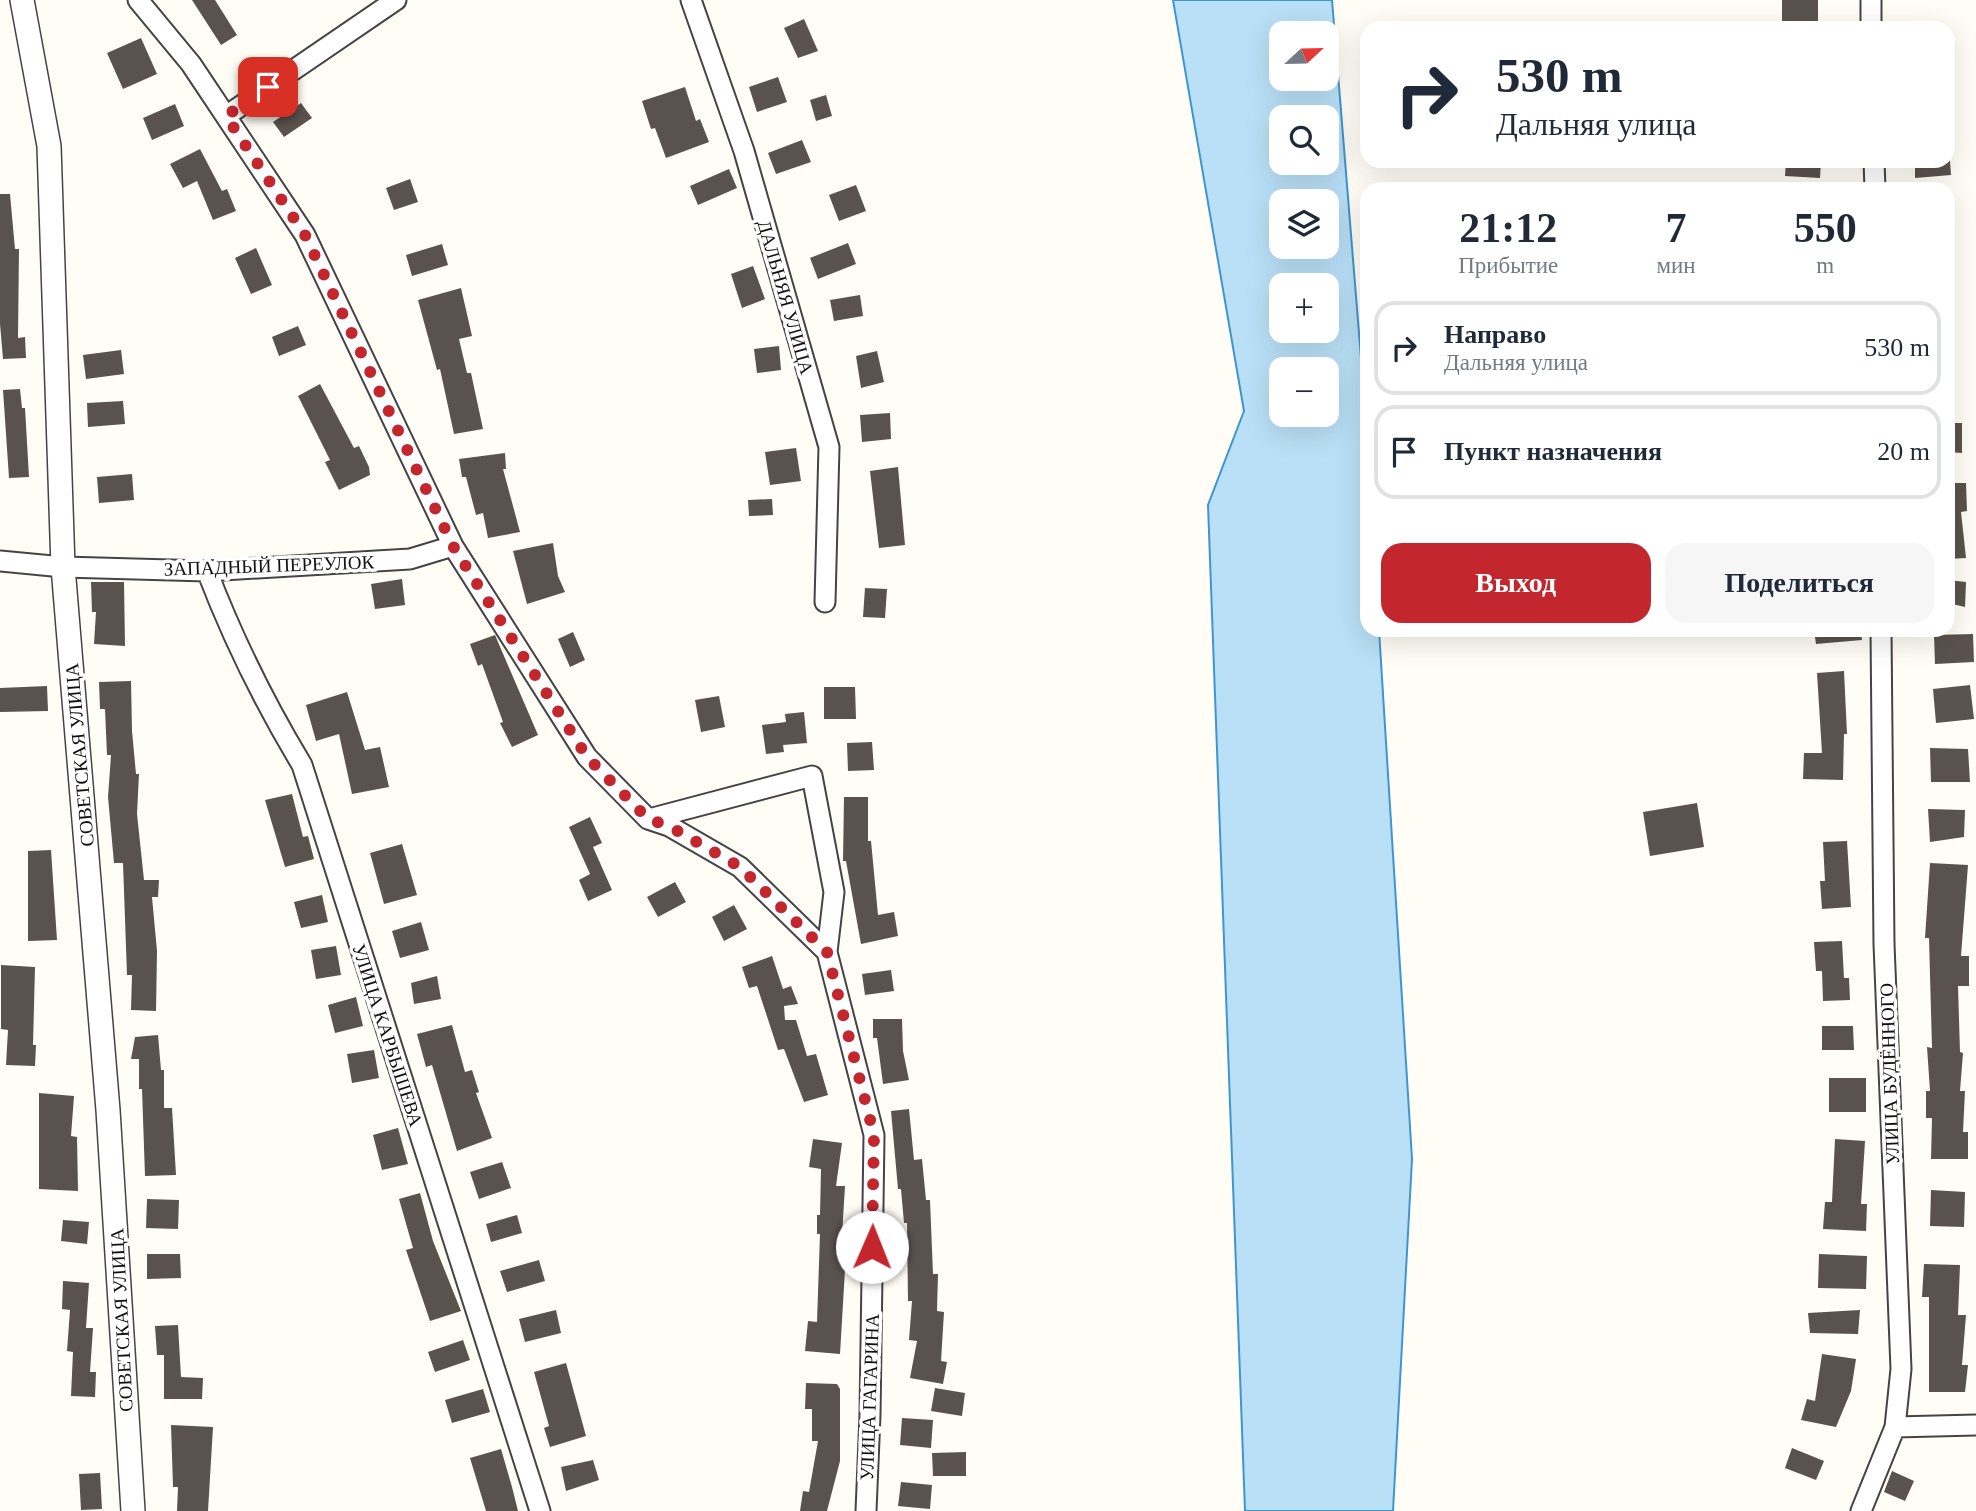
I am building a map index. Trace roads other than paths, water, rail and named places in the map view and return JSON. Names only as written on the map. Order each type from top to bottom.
[{"type":"street","name":"СОВЕТСКАЯ УЛИЦА","points":[[22,0],[49,146],[63,567],[108,1110],[133,1511]]},
{"type":"street","points":[[138,0],[191,64],[305,235],[453,546],[587,757],[648,819],[669,826],[740,867],[827,952]]},
{"type":"street","points":[[226,116],[396,0]]},
{"type":"street","name":"ДАЛЬНЯЯ УЛИЦА","points":[[691,0],[744,151],[829,447],[825,602]]},
{"type":"street","points":[[1871,0],[1871,21]]},
{"type":"street","name":"ЗАПАДНЫЙ ПЕРЕУЛОК","points":[[0,561],[63,567],[207,571],[410,559],[453,546]]},
{"type":"street","name":"УЛИЦА КАРБЫШЕВА","points":[[207,571],[231,634],[267,708],[302,765],[540,1511]]},
{"type":"street","name":"УЛИЦА БУДЁННОГО","points":[[1861,1511],[1895,1427],[1901,1368],[1884,944],[1881,637]]},
{"type":"street","name":"УЛИЦА ГАГАРИНА","points":[[648,819],[811,776],[834,892],[827,952],[874,1135],[866,1511]]},
{"type":"street","points":[[1895,1427],[1976,1425]]},
{"type":"water","points":[[1173,0],[1332,0],[1334,21],[1269,21],[1269,91],[1339,91],[1339,86],[1360,346],[1360,637],[1379,637],[1412,1159],[1393,1511],[1245,1511],[1208,505],[1244,411]]}]
